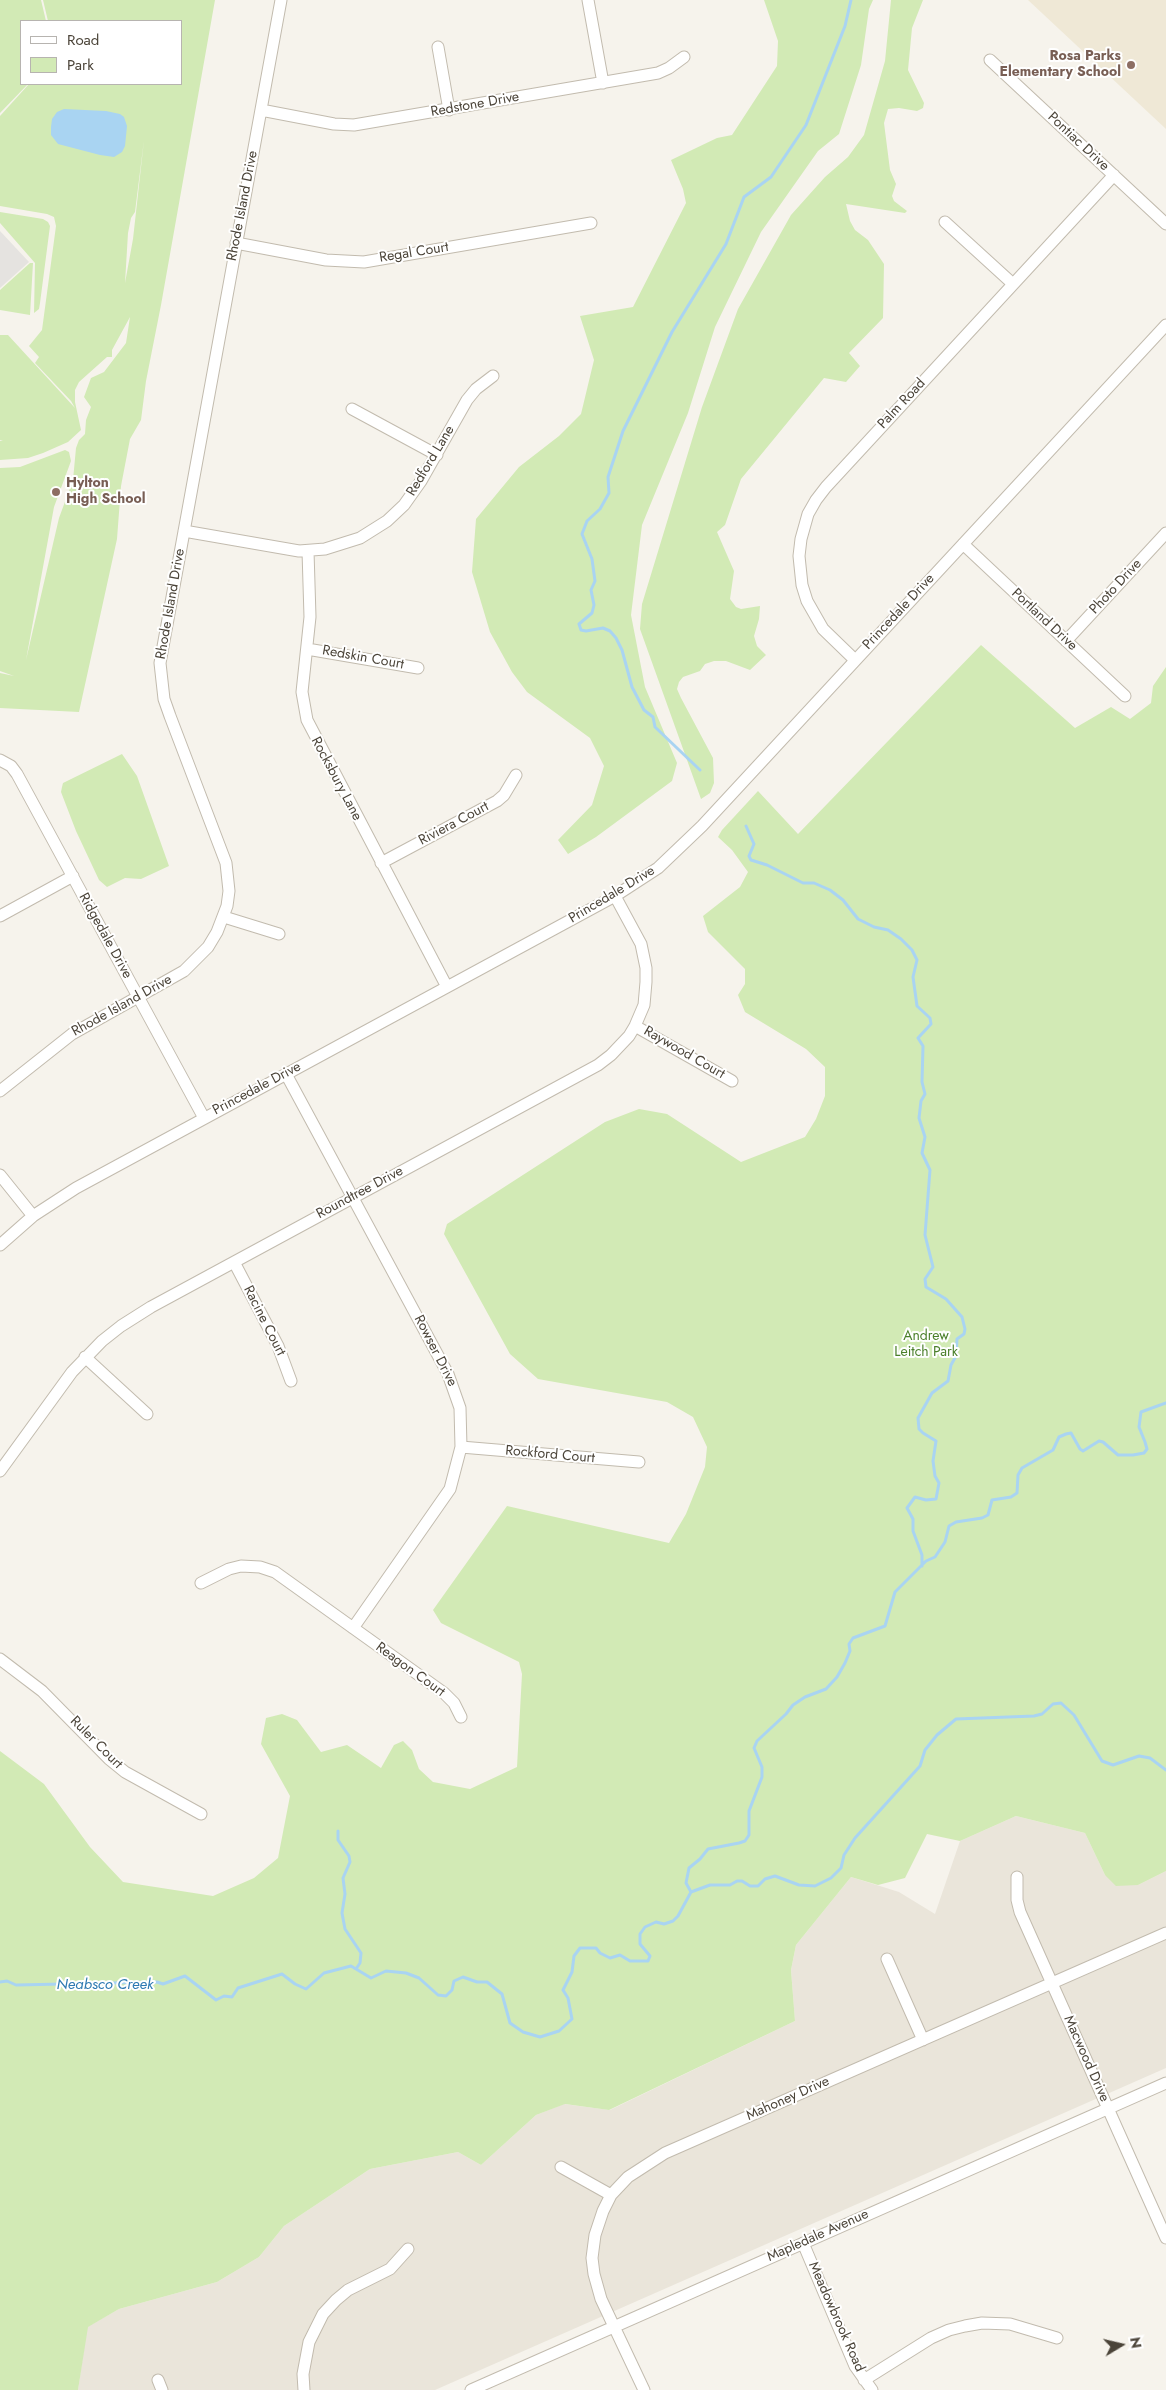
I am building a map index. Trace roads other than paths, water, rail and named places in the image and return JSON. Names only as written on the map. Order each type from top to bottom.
[{"type":"street","name":"Rhode Island Drive","points":[[0,1091],[72,1034],[178,975],[197,960],[208,947],[224,917],[229,891],[226,863],[170,716],[161,681],[160,663],[281,0]]},
{"type":"street","points":[[588,0],[603,83]]},
{"type":"street","points":[[438,47],[449,110]]},
{"type":"street","name":"Redstone Drive","points":[[261,110],[334,124],[354,125],[658,73],[670,68],[684,57]]},
{"type":"street","name":"Pontiac Drive","points":[[990,60],[1166,224]]},
{"type":"street","name":"Palm Road","points":[[855,660],[823,629],[807,601],[802,585],[799,556],[802,533],[808,514],[826,487],[1114,175]]},
{"type":"street","points":[[945,222],[1013,284]]},
{"type":"street","name":"Regal Court","points":[[236,242],[326,260],[364,262],[591,223]]},
{"type":"street","name":"Princedale Drive","points":[[0,1245],[33,1216],[76,1188],[615,896],[641,880],[675,853],[1166,325]]},
{"type":"street","name":"Redford Lane","points":[[184,531],[290,550],[308,551],[351,542],[387,522],[417,488],[467,400],[476,389],[493,376]]},
{"type":"street","points":[[352,409],[437,455]]},
{"type":"street","name":"Photo Drive","points":[[1066,641],[1166,533]]},
{"type":"street","name":"Portland Drive","points":[[962,544],[1125,696]]},
{"type":"street","name":"Rocksbury Lane","points":[[308,551],[310,617],[302,692],[307,720],[447,987]]},
{"type":"street","name":"Redskin Court","points":[[308,649],[418,668]]},
{"type":"street","name":"Ridgedale Drive","points":[[0,760],[11,766],[17,774],[204,1118]]},
{"type":"street","name":"Riviera Court","points":[[382,863],[497,801],[504,795],[516,775]]},
{"type":"street","points":[[0,916],[73,876]]},
{"type":"street","name":"Roundtree Drive","points":[[0,1471],[66,1379],[85,1357],[121,1326],[234,1262],[598,1065],[621,1046],[636,1026],[644,1005],[646,968],[641,944],[615,896]]},
{"type":"street","points":[[224,917],[279,934]]},
{"type":"street","name":"Raywood Court","points":[[636,1026],[732,1080]]},
{"type":"street","name":"Rowser Drive","points":[[286,1074],[448,1374],[460,1408],[461,1447],[455,1477],[446,1498],[354,1628]]},
{"type":"street","points":[[0,1175],[33,1216]]},
{"type":"street","name":"Racine Court","points":[[234,1262],[278,1346],[291,1381]]},
{"type":"street","points":[[85,1357],[147,1414]]},
{"type":"street","name":"Rockford Court","points":[[461,1447],[639,1462]]},
{"type":"street","name":"Reagon Court","points":[[201,1583],[235,1567],[254,1566],[267,1568],[285,1578],[444,1693],[454,1703],[460,1717]]},
{"type":"street","name":"Ruler Court","points":[[0,1659],[42,1692],[108,1759],[125,1772],[200,1814]]},
{"type":"street","name":"Macwood Drive","points":[[1017,1876],[1017,1900],[1020,1912],[1166,2238]]},
{"type":"street","name":"Mahoney Drive","points":[[644,2390],[597,2289],[592,2258],[597,2226],[612,2196],[628,2177],[655,2158],[1166,1933]]},
{"type":"street","points":[[887,1959],[923,2040]]},
{"type":"street","name":"Mapledale Avenue","points":[[471,2390],[1166,2083]]},
{"type":"street","points":[[561,2167],[612,2196]]},
{"type":"street","name":"Meadowbrook Road","points":[[803,2243],[846,2345],[864,2380],[872,2390]]},
{"type":"street","points":[[304,2390],[303,2374],[309,2342],[323,2314],[348,2290],[390,2269],[408,2249]]},
{"type":"street","points":[[864,2380],[931,2338],[949,2330],[965,2326],[1003,2324],[1057,2338]]},
{"type":"water","points":[[64,109],[106,111],[120,114],[124,117],[127,126],[125,146],[122,152],[114,157],[58,144],[51,135],[52,119],[57,112]]},
{"type":"waterway","points":[[700,770],[655,727],[653,717],[644,710],[632,687],[622,650],[616,638],[610,631],[603,628],[581,630],[579,624],[592,613],[594,605],[591,590],[595,581],[592,559],[582,534],[587,521],[600,509],[609,493],[608,477],[623,431],[672,332],[726,244],[744,197],[771,177],[806,125],[845,26],[851,0]]},
{"type":"waterway","points":[[746,826],[754,844],[749,856],[751,860],[767,865],[803,883],[814,883],[830,890],[843,900],[858,919],[874,927],[888,930],[901,939],[912,950],[917,960],[913,977],[917,1006],[930,1018],[931,1024],[918,1038],[923,1046],[922,1082],[925,1094],[921,1101],[919,1118],[925,1137],[922,1153],[930,1170],[925,1235],[933,1267],[925,1279],[926,1287],[946,1299],[962,1317],[965,1329],[964,1334],[957,1339],[956,1356],[951,1365],[948,1381],[932,1393],[918,1418],[919,1429],[936,1441],[933,1461],[935,1476],[939,1483],[936,1499],[926,1500],[915,1497],[907,1508],[913,1519],[913,1531],[922,1555],[922,1566]]},
{"type":"waterway","name":"Neabsco Creek","points":[[0,1982],[7,1981],[16,1985],[157,1982],[163,1984],[185,1976],[216,2000],[224,1996],[232,1997],[238,1988],[282,1974],[295,1984],[306,1989],[324,1973],[351,1966],[371,1978],[386,1971],[406,1973],[419,1978],[438,1995],[446,1996],[452,1990],[454,1981],[463,1977],[477,1982],[487,1982],[502,1994],[510,2023],[523,2032],[540,2037],[559,2031],[572,2019],[568,1998],[563,1990],[572,1972],[574,1956],[580,1948],[596,1948],[600,1953],[610,1958],[620,1955],[630,1961],[648,1961],[650,1956],[640,1944],[640,1934],[645,1927],[656,1922],[664,1924],[673,1921],[678,1916],[691,1892],[686,1883],[689,1868],[708,1849],[745,1841],[749,1835],[749,1811],[762,1777],[762,1767],[754,1748],[757,1741],[793,1705],[805,1697],[826,1689],[837,1677],[845,1663],[850,1651],[849,1644],[853,1638],[885,1626],[895,1592],[926,1561],[935,1557],[945,1542],[949,1526],[956,1522],[982,1518],[988,1515],[992,1500],[1011,1497],[1017,1493],[1018,1475],[1022,1468],[1053,1450],[1059,1437],[1066,1434],[1071,1433],[1083,1451],[1099,1441],[1103,1442],[1118,1455],[1144,1453],[1147,1449],[1139,1427],[1141,1412],[1166,1403]]},
{"type":"waterway","points":[[691,1892],[710,1885],[730,1885],[737,1881],[742,1881],[750,1886],[758,1886],[765,1879],[775,1876],[799,1885],[815,1886],[831,1878],[841,1868],[844,1855],[855,1838],[920,1766],[925,1750],[937,1735],[956,1719],[1034,1716],[1042,1714],[1053,1704],[1061,1703],[1074,1715],[1102,1761],[1113,1765],[1139,1756],[1150,1758],[1166,1770]]},
{"type":"waterway","points":[[338,1831],[338,1840],[349,1856],[350,1862],[343,1878],[345,1894],[342,1913],[345,1929],[361,1953],[360,1963],[356,1969]]},
{"type":"place","name":"Rosa Parks Elementary School","points":[[1131,65]]},
{"type":"place","name":"Hylton High School","points":[[56,492]]},
{"type":"park label","name":"Andrew Leitch Park","points":[[926,1345]]}]
